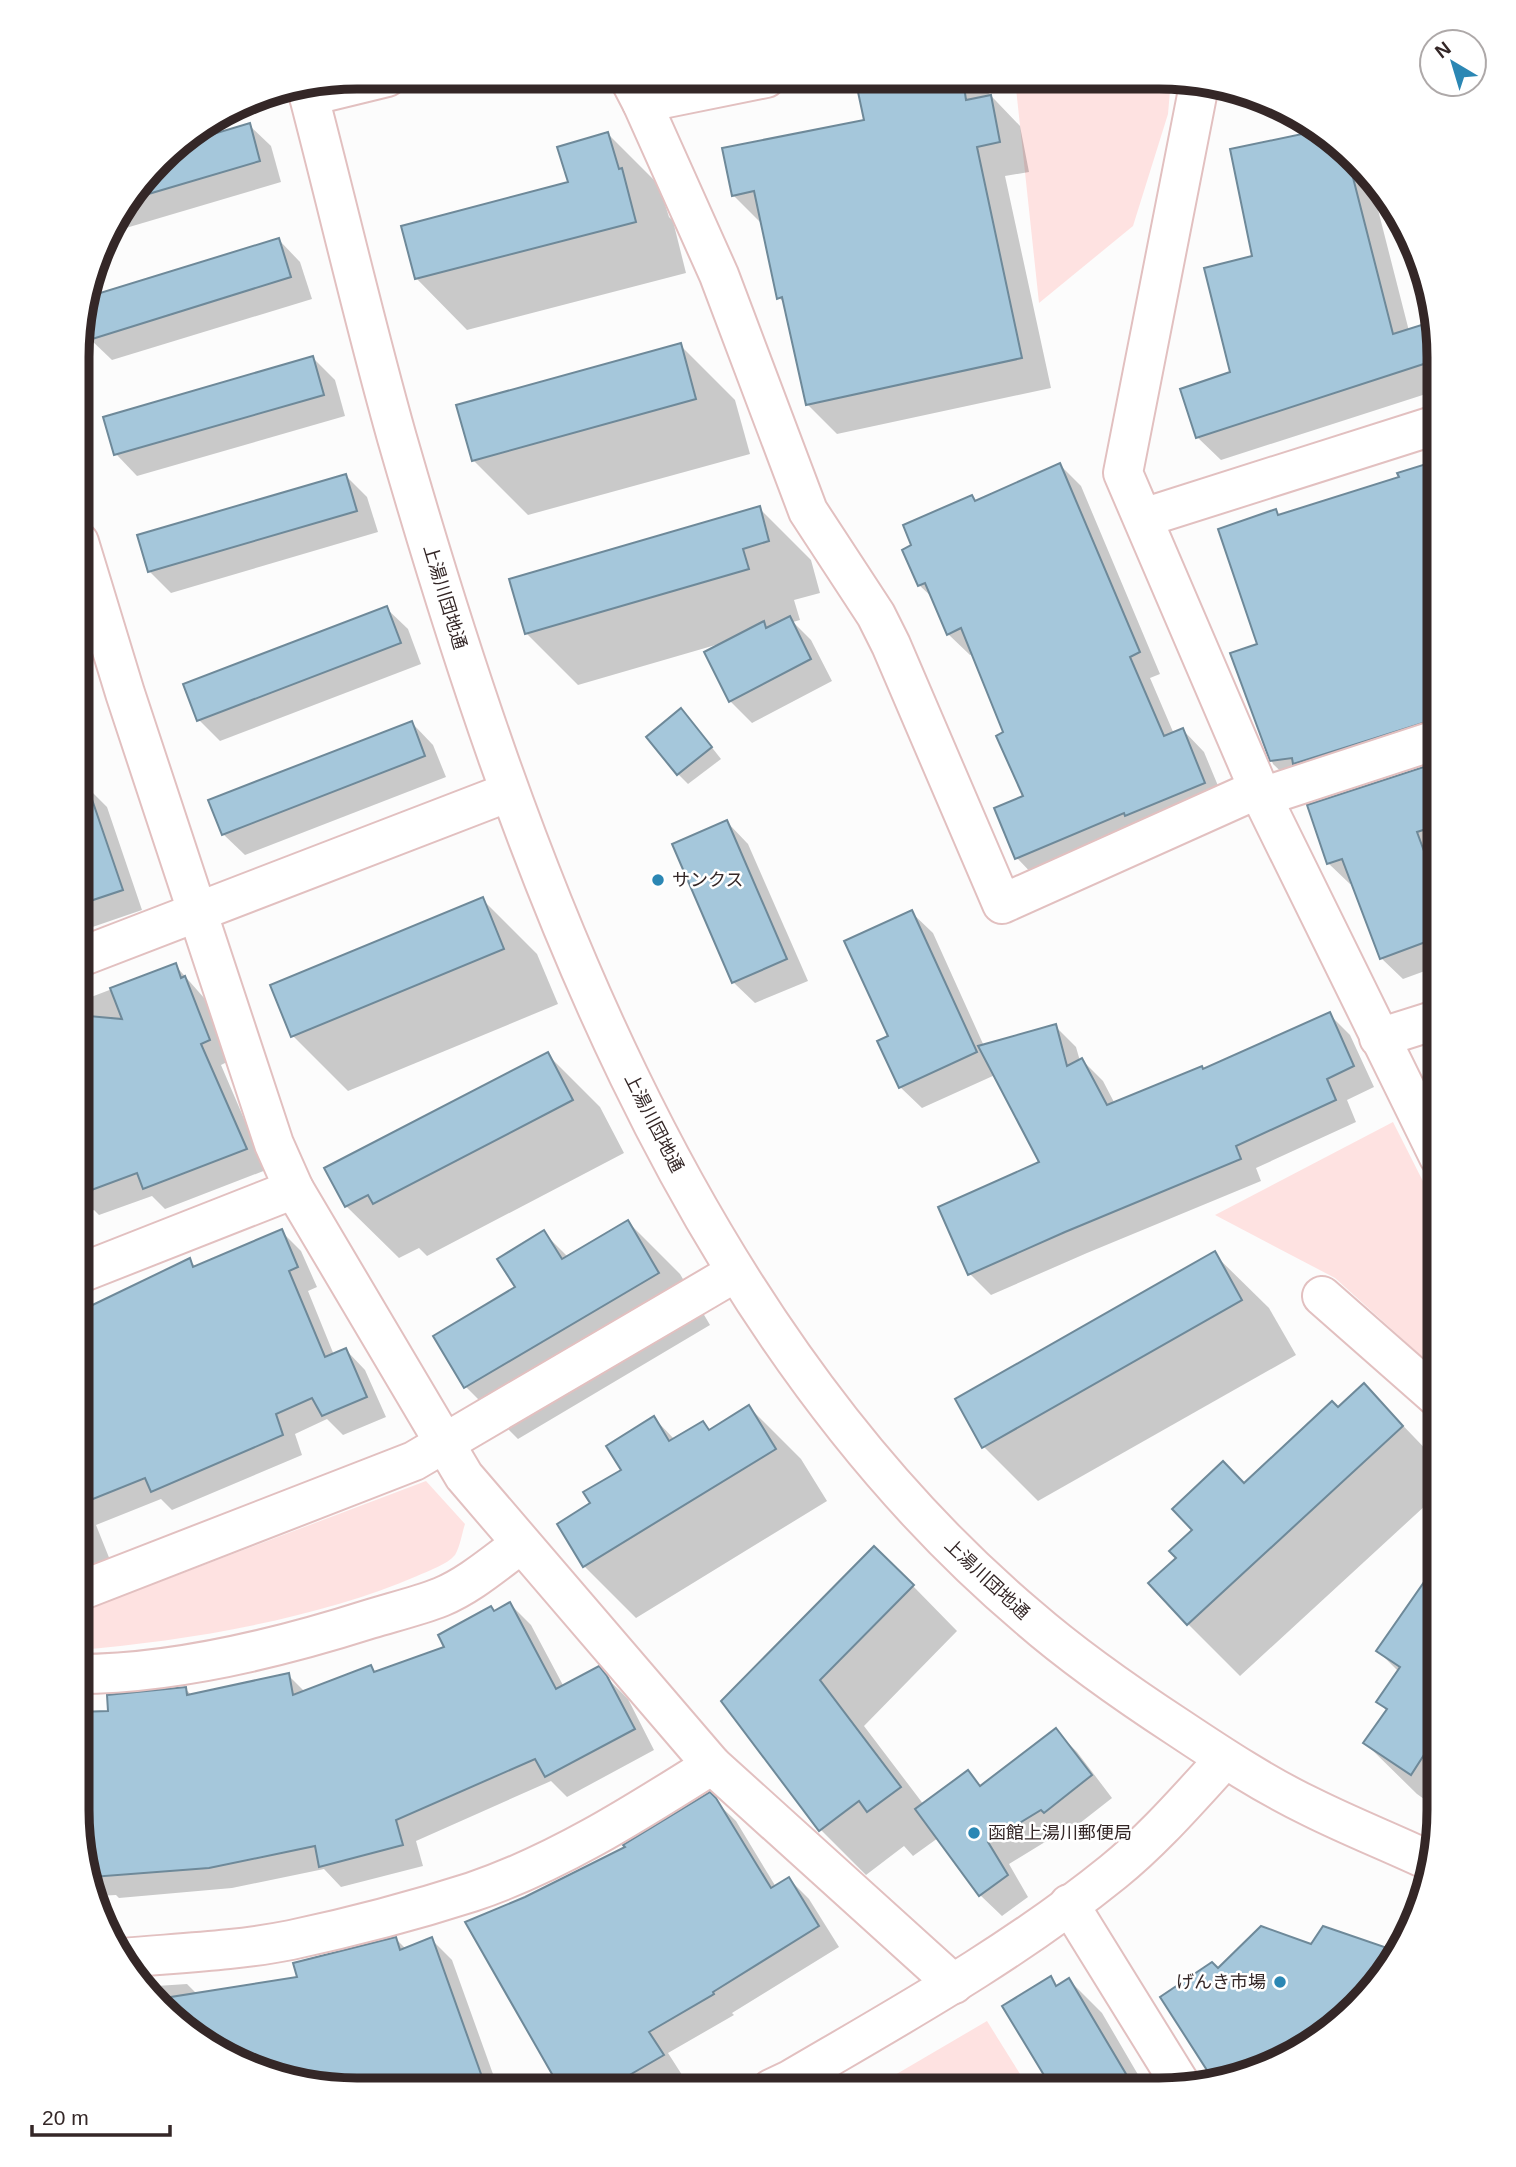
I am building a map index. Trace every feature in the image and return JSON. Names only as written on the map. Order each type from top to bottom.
[{"type":"street","points":[[656,89],[636,91],[719,275],[808,511],[876,615],[891,645],[1002,904],[1260,793],[1427,743]]},
{"type":"street","points":[[1198,92],[1123,473],[1260,793],[1427,1133]]},
{"type":"street","name":"上湯川団地通","points":[[309,94],[400,446],[451,620],[509,792],[606,1027],[680,1174],[736,1272],[807,1376],[858,1443],[958,1554],[1030,1619],[1121,1690],[1225,1759],[1307,1805],[1423,1858]]},
{"type":"street","points":[[1143,518],[1427,428]]},
{"type":"street","points":[[89,575],[274,1144],[294,1189],[464,1476],[712,1765],[954,1984]]},
{"type":"street","points":[[89,954],[509,792]]},
{"type":"street","points":[[1379,1038],[1427,1022]]},
{"type":"street","points":[[89,1270],[294,1189]]},
{"type":"street","points":[[89,1587],[414,1461],[736,1272]]},
{"type":"street","points":[[1322,1296],[1427,1389]]},
{"type":"street","points":[[89,1674],[172,1665],[305,1640],[442,1597],[472,1580],[521,1544]]},
{"type":"street","points":[[793,2078],[954,1984],[1113,1872],[1162,1826],[1225,1759]]},
{"type":"street","points":[[133,1957],[289,1940],[376,1920],[474,1891],[612,1828],[712,1765]]},
{"type":"street","points":[[1069,1904],[1176,2077]]},
{"type":"shaded area","points":[[1016,89],[1170,90],[1168,114],[1133,226],[1039,303]]},
{"type":"shaded area","points":[[1393,1122],[1427,1189],[1427,1361],[1335,1278],[1215,1215]]},
{"type":"shaded area","points":[[426,1481],[465,1524],[455,1555],[438,1567],[337,1604],[251,1626],[162,1641],[89,1649],[89,1608]]},
{"type":"shaded area","points":[[987,2021],[1023,2078],[890,2078]]},
{"type":"building","points":[[857,89],[964,89],[966,100],[991,95],[1000,142],[977,147],[1022,358],[806,405],[782,297],[777,299],[754,191],[732,196],[722,148],[864,120]]},
{"type":"building","points":[[250,123],[260,161],[144,195],[180,156],[205,136]]},
{"type":"building","points":[[608,132],[619,169],[622,168],[636,222],[415,279],[401,226],[568,182],[557,147]]},
{"type":"building","points":[[1306,133],[1351,171],[1393,334],[1424,324],[1427,363],[1196,438],[1180,389],[1230,372],[1204,268],[1252,256],[1230,149]]},
{"type":"building","points":[[279,238],[291,277],[90,340],[97,294]]},
{"type":"building","points":[[681,343],[696,399],[472,461],[456,405]]},
{"type":"building","points":[[313,356],[324,395],[114,455],[103,417]]},
{"type":"building","points":[[1060,463],[1140,652],[1130,657],[1164,736],[1183,728],[1205,783],[1125,816],[1124,813],[1015,859],[994,808],[1023,796],[996,736],[1003,732],[961,628],[947,635],[925,583],[918,586],[902,550],[911,545],[903,525],[972,495],[975,501]]},
{"type":"building","points":[[1427,464],[1427,722],[1293,764],[1292,758],[1270,761],[1230,653],[1257,644],[1218,529],[1276,509],[1278,515],[1399,477],[1397,473]]},
{"type":"building","points":[[346,474],[357,511],[148,572],[137,535]]},
{"type":"building","points":[[760,506],[769,541],[743,549],[749,569],[525,634],[509,579]]},
{"type":"building","points":[[387,606],[401,643],[197,721],[183,684]]},
{"type":"building","points":[[790,616],[811,659],[729,702],[704,652],[764,621],[766,628]]},
{"type":"building","points":[[681,708],[712,747],[677,775],[646,737]]},
{"type":"building","points":[[412,721],[425,756],[222,835],[208,800]]},
{"type":"building","points":[[1427,766],[1427,829],[1417,832],[1427,859],[1427,941],[1380,959],[1342,859],[1327,864],[1307,805]]},
{"type":"building","points":[[89,791],[123,890],[89,901]]},
{"type":"building","points":[[727,820],[787,959],[732,983],[672,844]]},
{"type":"building","points":[[483,897],[504,949],[291,1037],[270,985]]},
{"type":"building","points":[[912,910],[977,1052],[899,1088],[877,1041],[888,1036],[844,941]]},
{"type":"building","points":[[176,963],[181,978],[185,976],[210,1040],[201,1044],[247,1149],[143,1189],[137,1173],[89,1191],[89,1016],[122,1019],[110,988]]},
{"type":"building","points":[[1330,1012],[1354,1066],[1327,1079],[1336,1100],[1236,1146],[1241,1159],[968,1275],[938,1207],[1039,1162],[978,1046],[1056,1024],[1067,1066],[1082,1058],[1107,1105],[1202,1066],[1203,1069]]},
{"type":"building","points":[[548,1052],[573,1100],[373,1204],[368,1195],[345,1207],[324,1168]]},
{"type":"building","points":[[628,1220],[659,1273],[464,1388],[433,1336],[515,1287],[497,1259],[544,1230],[562,1259]]},
{"type":"building","points":[[282,1229],[298,1267],[289,1271],[325,1357],[346,1348],[367,1397],[322,1416],[312,1398],[276,1414],[283,1435],[151,1492],[145,1478],[89,1501],[89,1307],[190,1258],[193,1267]]},
{"type":"building","points":[[1215,1251],[1242,1300],[982,1448],[955,1399]]},
{"type":"building","points":[[1364,1383],[1403,1426],[1187,1625],[1148,1583],[1176,1558],[1169,1551],[1192,1530],[1172,1509],[1223,1461],[1244,1483],[1332,1401],[1338,1407]]},
{"type":"building","points":[[749,1405],[776,1449],[583,1567],[557,1524],[590,1503],[583,1492],[621,1470],[606,1446],[654,1416],[669,1441],[703,1421],[709,1430]]},
{"type":"building","points":[[874,1546],[914,1585],[820,1680],[901,1787],[867,1812],[859,1801],[819,1831],[721,1701]]},
{"type":"building","points":[[1427,1578],[1427,1750],[1411,1775],[1363,1743],[1387,1709],[1376,1702],[1400,1667],[1376,1651]]},
{"type":"building","points":[[510,1602],[556,1689],[599,1666],[635,1729],[545,1777],[535,1759],[396,1820],[403,1845],[319,1867],[315,1846],[209,1868],[97,1877],[89,1810],[89,1712],[108,1711],[107,1695],[186,1687],[187,1695],[289,1673],[293,1695],[371,1665],[374,1672],[444,1647],[438,1635],[491,1606],[494,1611]]},
{"type":"building","points":[[1056,1728],[1092,1775],[1044,1813],[1041,1810],[988,1842],[1008,1875],[979,1896],[915,1809],[968,1770],[980,1786]]},
{"type":"building","points":[[710,1792],[771,1888],[789,1877],[819,1926],[713,1992],[714,1994],[649,2032],[664,2055],[624,2078],[554,2078],[465,1922],[525,1897],[625,1847],[623,1845]]},
{"type":"building","name":"げんき市場","points":[[1261,1926],[1311,1944],[1323,1926],[1388,1948],[1360,1987],[1308,2033],[1245,2064],[1209,2073],[1160,1997],[1212,1962],[1218,1968]]},
{"type":"building","points":[[396,1937],[400,1950],[432,1937],[482,2078],[357,2078],[288,2069],[223,2042],[180,2011],[167,1998],[297,1977],[293,1963]]},
{"type":"building","points":[[1051,1976],[1056,1986],[1069,1978],[1126,2074],[1119,2078],[1046,2078],[1002,2006]]},
{"type":"place","name":"サンクス","points":[[658,880]]},
{"type":"place","name":"函館上湯川郵便局","points":[[974,1833]]},
{"type":"place","name":"げんき市場","points":[[1280,1982]]}]
